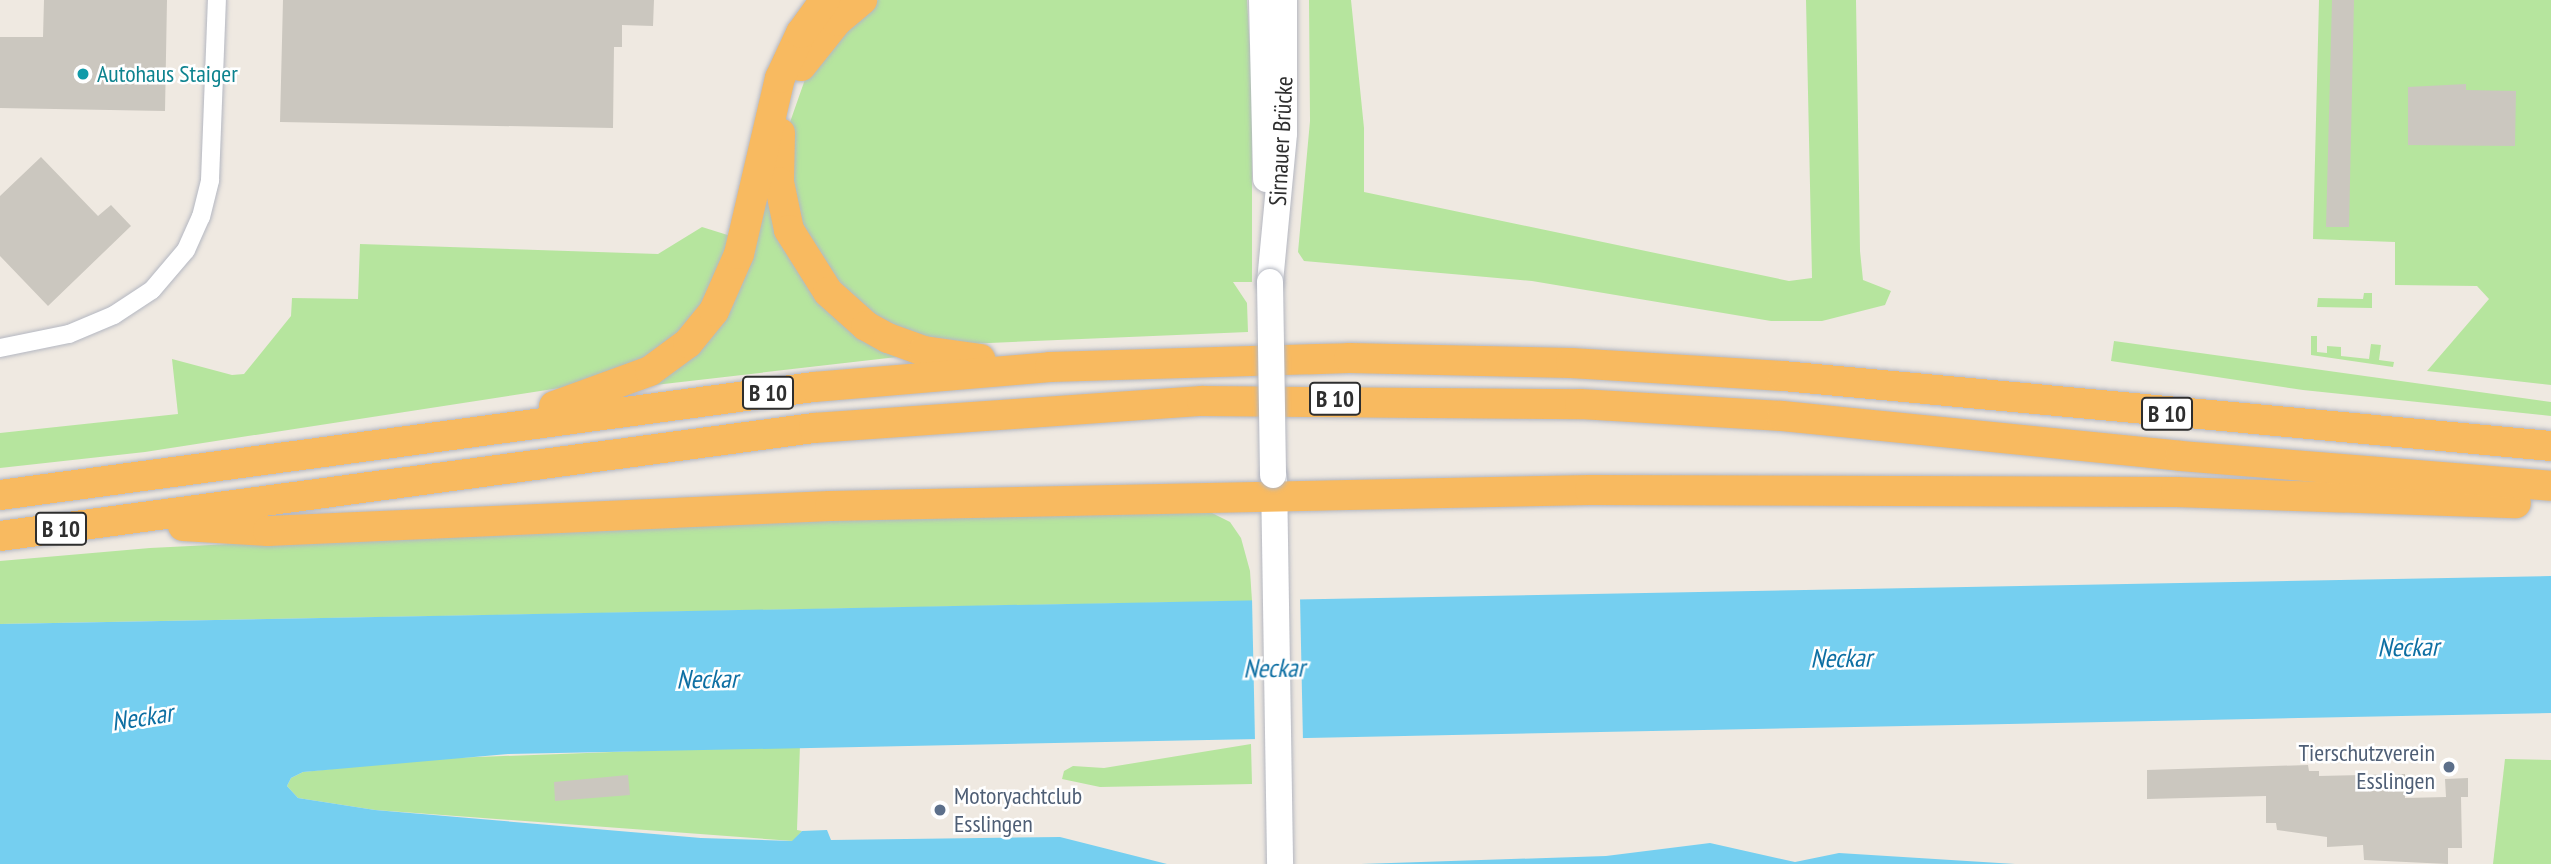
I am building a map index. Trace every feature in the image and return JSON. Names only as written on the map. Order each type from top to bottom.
[{"type":"highway","points":[[486,430],[630,382],[670,358],[702,327],[724,294],[739,254],[780,78],[800,33],[825,0]]},
{"type":"highway","points":[[862,0],[806,57],[785,106],[779,182],[782,208],[799,252],[828,292],[866,326],[888,338],[950,356],[1050,367]]},
{"type":"highway","name":"B 10","points":[[0,495],[814,387],[1050,367],[1349,358],[1571,363],[1783,376],[2551,446]]},
{"type":"highway","name":"B 10","points":[[0,536],[122,522],[814,428],[1202,401],[1553,403],[1769,415],[2551,486]]},
{"type":"highway","points":[[122,522],[256,531],[1274,485],[1952,489],[2505,504],[2551,501]]},
{"type":"main road","name":"Sirnauer Brücke","points":[[1262,0],[1270,282],[1280,864]]},
{"type":"main road","name":"Sirnauer Brücke","points":[[1270,282],[1284,133],[1284,0]]},
{"type":"street","points":[[0,348],[69,334],[114,316],[152,290],[186,250],[201,217],[210,180],[217,0]]},
{"type":"green space","points":[[878,0],[1247,0],[1252,81],[1252,282],[1233,282],[1247,303],[1248,332],[966,344],[909,335],[854,304],[794,215],[789,125],[809,68]]},
{"type":"green space","points":[[1309,0],[1351,0],[1364,128],[1364,192],[1789,281],[1812,278],[1806,0],[1856,0],[1860,251],[1863,280],[1891,291],[1885,305],[1822,321],[1771,321],[1532,281],[1304,261],[1298,252],[1310,121]]},
{"type":"green space","points":[[2319,0],[2551,0],[2551,385],[2427,371],[2489,299],[2477,286],[2395,285],[2395,242],[2313,239]]},
{"type":"green space","points":[[765,181],[786,250],[809,287],[897,357],[655,385],[674,368]]},
{"type":"green space","points":[[702,227],[734,237],[703,308],[666,347],[592,383],[145,452],[0,468],[0,433],[178,414],[172,359],[232,375],[244,374],[291,316],[292,298],[358,299],[360,244],[658,254]]},
{"type":"green space","points":[[2364,293],[2372,293],[2372,308],[2317,307],[2318,298],[2363,299]]},
{"type":"green space","points":[[2311,336],[2317,336],[2317,352],[2327,353],[2327,346],[2341,347],[2341,356],[2369,359],[2371,344],[2381,345],[2379,360],[2394,362],[2393,367],[2311,355]]},
{"type":"green space","points":[[2114,341],[2551,402],[2551,416],[2303,390],[2111,361]]},
{"type":"green space","points":[[1210,512],[1230,522],[1241,538],[1250,571],[1252,601],[0,624],[0,561],[150,548],[625,525]]},
{"type":"green space","points":[[1251,744],[1252,784],[1100,787],[1062,779],[1064,771],[1073,766],[1104,768]]},
{"type":"green space","points":[[800,745],[797,830],[802,831],[793,841],[375,810],[298,798],[287,786],[291,778],[303,772],[425,759]]},
{"type":"green space","points":[[2505,759],[2551,760],[2551,864],[2493,864]]},
{"type":"water","name":"Neckar","points":[[2551,576],[2551,713],[508,754],[303,772],[291,778],[287,786],[298,798],[375,810],[701,838],[792,841],[802,831],[827,830],[831,840],[1060,837],[1167,864],[0,864],[0,624]]},
{"type":"water","points":[[1710,843],[1795,862],[1839,853],[2015,864],[1361,864],[1606,856]]},
{"type":"pier","points":[[1300,597],[1303,742],[1255,741],[1252,598]]},
{"type":"building","name":"Autohaus Staiger","points":[[44,0],[167,0],[165,111],[0,108],[0,37],[43,37]]},
{"type":"building","points":[[283,0],[654,0],[653,26],[622,25],[622,47],[614,47],[613,128],[280,122]]},
{"type":"building","points":[[2332,0],[2354,0],[2349,227],[2326,227]]},
{"type":"building","points":[[2466,84],[2466,90],[2516,91],[2515,146],[2408,145],[2408,87]]},
{"type":"building","points":[[41,157],[98,216],[111,205],[131,226],[48,306],[0,256],[0,196]]},
{"type":"building","points":[[2308,765],[2309,771],[2319,771],[2319,776],[2405,774],[2405,798],[2446,797],[2445,779],[2468,778],[2468,797],[2461,797],[2462,848],[2448,848],[2448,864],[2364,860],[2363,845],[2327,847],[2327,837],[2277,830],[2276,823],[2266,823],[2266,796],[2147,799],[2147,770]]},
{"type":"building","points":[[628,775],[630,795],[555,801],[554,782]]},
{"type":"place","name":"Autohaus Staiger","points":[[83,74]]},
{"type":"place","name":"Tierschutzverein Esslingen","points":[[2449,767]]},
{"type":"place","name":"Motoryachtclub Esslingen","points":[[940,810]]}]
